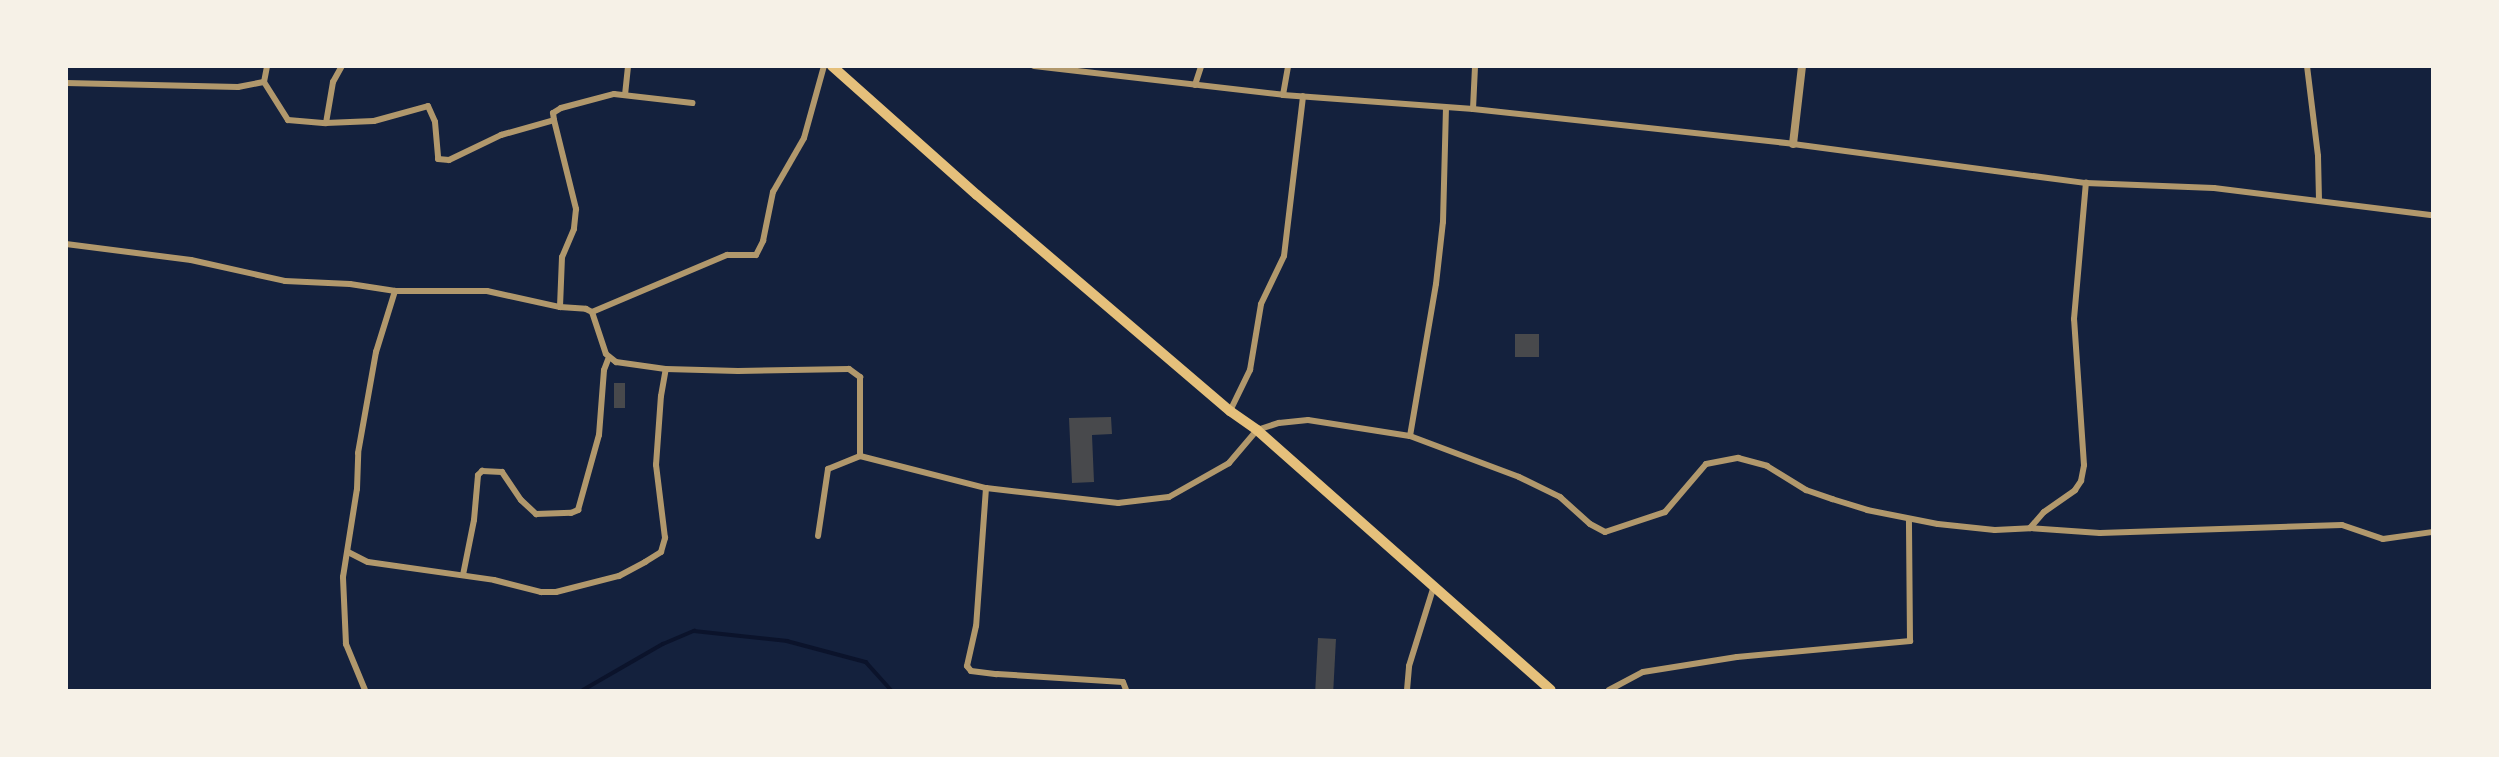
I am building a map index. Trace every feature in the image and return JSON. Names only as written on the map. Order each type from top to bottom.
[{"type":"highway","points":[[832,66],[1230,411],[1257,430],[1550,691]]},
{"type":"street","points":[[267,66],[264,82],[288,120],[326,123],[374,121],[428,106],[435,122],[438,159],[449,160],[501,135],[554,120]]},
{"type":"street","points":[[326,123],[333,82],[342,66]]},
{"type":"street","points":[[625,95],[628,66]]},
{"type":"street","points":[[592,313],[727,255],[756,255],[763,241],[772,192],[804,138],[824,66]]},
{"type":"street","points":[[1034,66],[1283,95],[1473,109],[1793,144],[2086,183],[2214,188],[2432,215]]},
{"type":"street","points":[[1195,85],[1201,66]]},
{"type":"street","points":[[1283,95],[1288,66]]},
{"type":"street","points":[[1473,109],[1475,66]]},
{"type":"street","points":[[1793,144],[1802,66]]},
{"type":"street","points":[[2307,66],[2318,156],[2319,201]]},
{"type":"street","points":[[66,83],[238,88],[264,82]]},
{"type":"street","points":[[560,307],[562,257],[574,229],[576,209],[553,113],[561,108],[614,94],[692,103]]},
{"type":"street","points":[[1230,411],[1250,370],[1262,304],[1284,256],[1303,96]]},
{"type":"street","points":[[1410,436],[1436,284],[1443,222],[1446,109]]},
{"type":"street","points":[[2030,528],[2044,512],[2075,490],[2081,481],[2084,465],[2074,319],[2086,183]]},
{"type":"street","points":[[66,244],[96,250],[191,260],[285,281],[350,284],[395,292],[487,291],[560,307],[586,309],[592,313],[610,357],[616,362],[666,369],[855,371],[860,377],[860,456]]},
{"type":"street","points":[[365,691],[346,644],[342,603],[357,489],[358,453],[371,378],[395,292]]},
{"type":"street","points":[[463,575],[474,520],[478,475],[482,471],[502,472],[521,500],[536,514],[570,513],[578,510],[599,435],[604,370],[610,357]]},
{"type":"street","points":[[348,552],[368,562],[463,575],[525,589],[556,592],[619,576],[661,552],[665,538],[656,465],[661,396],[666,369]]},
{"type":"street","points":[[818,536],[828,469],[860,456],[986,488],[1118,503],[1169,497],[1229,463],[1257,430],[1279,423],[1308,420],[1410,436],[1519,477],[1560,497],[1590,524],[1605,532],[1665,512],[1706,464],[1738,458],[1767,466],[1819,495],[1867,510],[1909,519],[1995,530],[2030,528],[2099,533],[2342,525],[2384,539],[2432,532]]},
{"type":"street","points":[[986,488],[976,626],[967,666],[971,671],[997,674],[1123,682],[1126,691]]},
{"type":"street","points":[[1609,691],[1643,672],[1737,657],[1910,641],[1909,519]]},
{"type":"street","points":[[1407,691],[1409,666],[1433,589]]},
{"type":"building","points":[[1515,334],[1539,334],[1539,357],[1515,357]]},
{"type":"building","points":[[614,383],[625,383],[625,408],[614,408]]},
{"type":"building","points":[[1111,417],[1112,434],[1092,435],[1094,482],[1072,483],[1069,418]]},
{"type":"building","points":[[1318,638],[1336,639],[1333,690],[1315,690]]},
{"type":"waterway","points":[[583,690],[663,644],[694,631],[787,641],[866,662],[891,690]]}]
